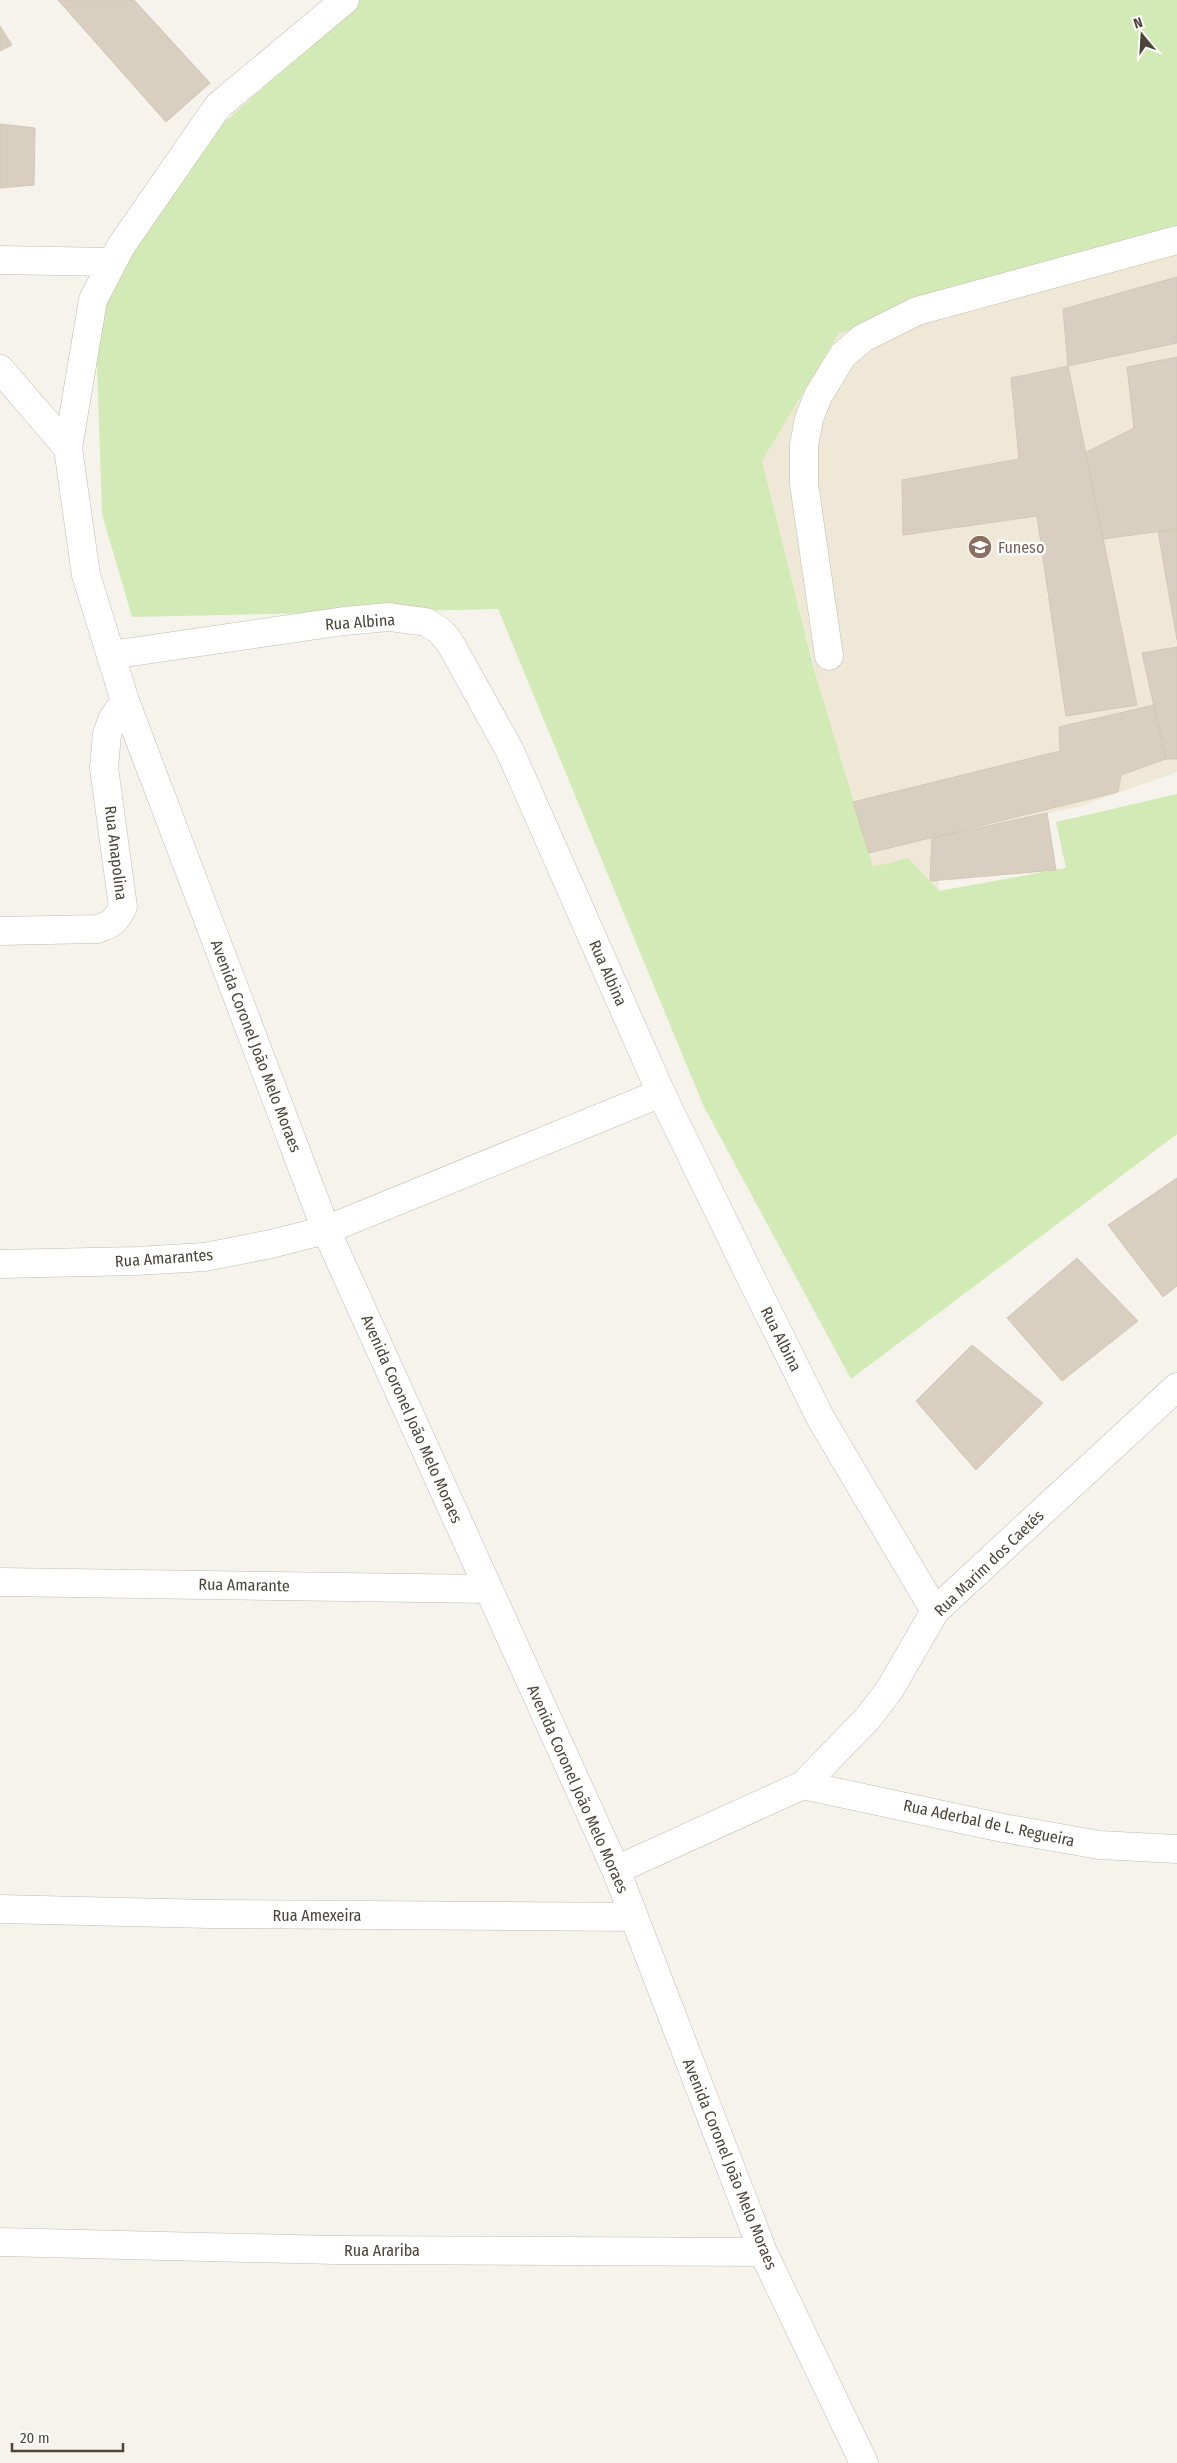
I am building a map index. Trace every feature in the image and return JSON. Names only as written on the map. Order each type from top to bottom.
[{"type":"street","points":[[68,448],[93,300],[112,262],[218,106],[345,0]]},
{"type":"street","points":[[829,656],[804,484],[804,445],[809,419],[818,396],[843,355],[863,338],[917,311],[1177,240]]},
{"type":"street","points":[[0,260],[112,262]]},
{"type":"street","points":[[0,369],[68,448]]},
{"type":"street","name":"Avenida Coronel João Melo Moraes","points":[[68,448],[86,575],[125,700],[326,1230],[616,1870],[763,2252],[864,2463]]},
{"type":"street","name":"Rua Albina","points":[[111,655],[344,621],[404,619],[426,622],[439,630],[459,657],[510,751],[661,1092],[821,1419],[935,1611]]},
{"type":"street","name":"Rua Anapolina","points":[[0,931],[97,929],[111,925],[117,919],[123,907],[104,768],[107,734],[112,720],[125,700]]},
{"type":"street","name":"Rua Amarantes","points":[[0,1264],[136,1261],[205,1257],[271,1244],[326,1230],[661,1092]]},
{"type":"street","name":"Rua Marim dos Caetés","points":[[616,1870],[803,1785],[868,1718],[890,1689],[935,1611],[1177,1387]]},
{"type":"street","name":"Rua Amarante","points":[[0,1582],[488,1588]]},
{"type":"street","name":"Rua Aderbal de L. Regueira","points":[[803,1785],[1003,1828],[1090,1843],[1177,1849]]},
{"type":"street","name":"Rua Amexeira","points":[[0,1909],[219,1914],[634,1917]]},
{"type":"street","name":"Rua Arariba","points":[[0,2242],[334,2250],[763,2252]]},
{"type":"shaded area","name":"Funeso","points":[[1177,226],[1177,772],[1078,807],[933,838],[939,891],[873,868],[819,687],[762,461],[839,333]]},
{"type":"green space","points":[[360,0],[1177,0],[1177,234],[839,333],[762,461],[814,669],[873,867],[908,858],[939,891],[1066,868],[1056,822],[1177,794],[1177,1134],[851,1379],[704,1107],[498,609],[132,617],[102,514],[95,305],[196,148]]},
{"type":"building","points":[[58,0],[134,0],[210,83],[166,122]]},
{"type":"building","points":[[0,26],[12,45],[0,51]]},
{"type":"building","points":[[0,124],[35,128],[34,185],[0,188]]},
{"type":"building","points":[[1177,277],[1177,343],[1068,366],[1063,309]]},
{"type":"building","points":[[1177,357],[1177,529],[1103,539],[1085,453],[1134,428],[1127,367]]},
{"type":"building","points":[[1068,366],[1137,705],[1066,716],[1037,516],[903,535],[902,480],[1019,459],[1011,378]]},
{"type":"building","points":[[1177,529],[1177,640],[1158,531]]},
{"type":"building","points":[[1177,647],[1177,759],[1166,759],[1142,653]]},
{"type":"building","points":[[1154,705],[1166,759],[1121,775],[1118,792],[869,853],[853,802],[1060,751],[1059,727]]},
{"type":"building","points":[[1047,813],[1056,870],[930,881],[932,838]]},
{"type":"building","points":[[1177,1178],[1177,1286],[1163,1297],[1108,1225]]},
{"type":"building","points":[[1077,1258],[1138,1321],[1062,1381],[1007,1318]]},
{"type":"building","points":[[972,1345],[1043,1403],[976,1470],[916,1401]]},
{"type":"place","name":"Funeso","points":[[980,547]]}]
